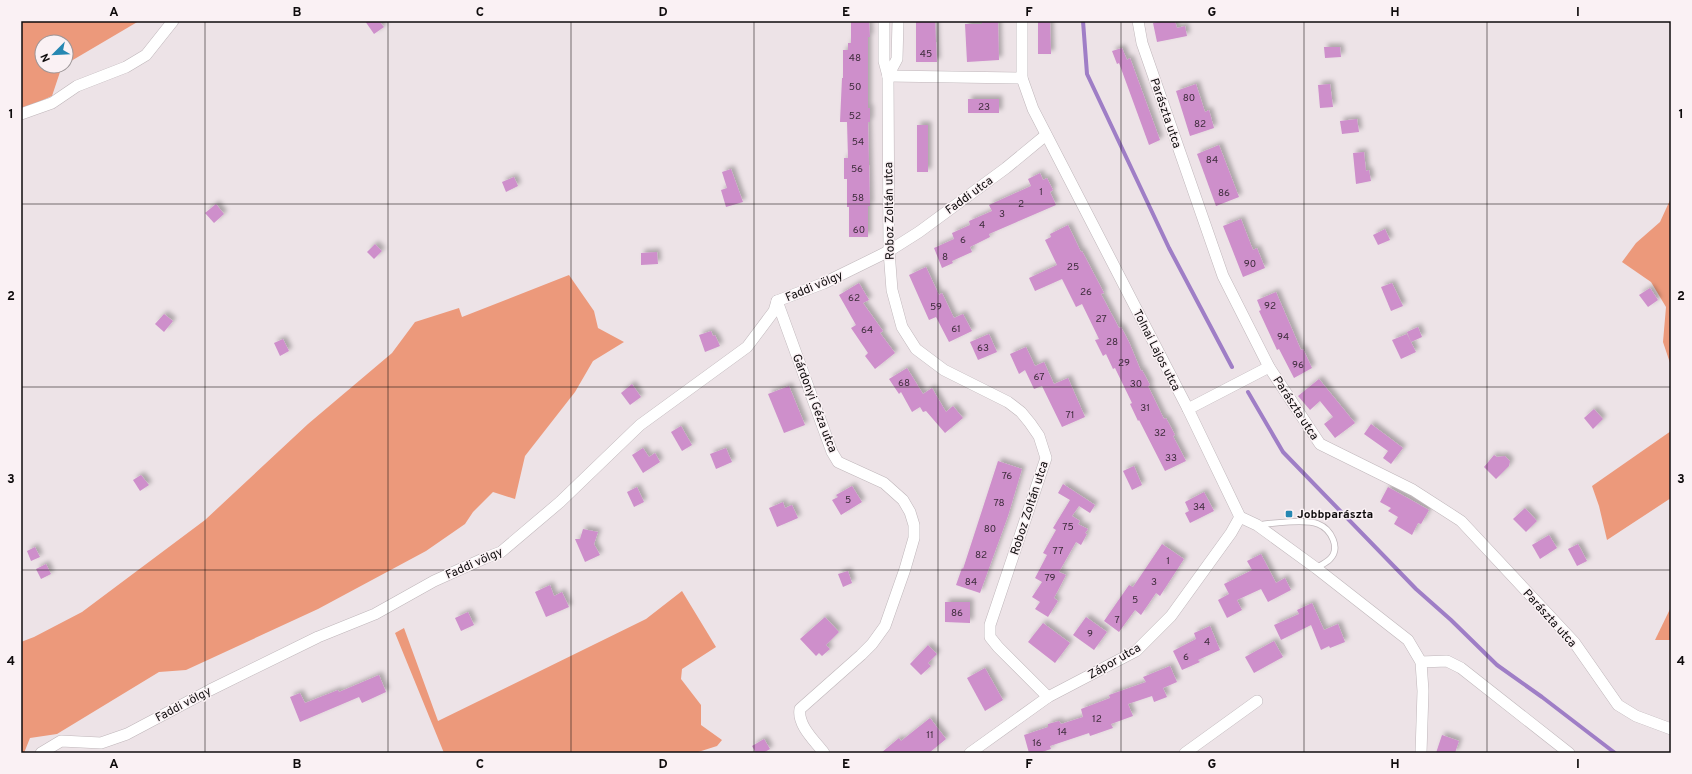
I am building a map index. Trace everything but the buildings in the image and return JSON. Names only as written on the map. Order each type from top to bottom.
[{"type":"street","points":[[21,114],[52,103],[77,86],[126,67],[146,55],[173,21]]},
{"type":"street","name":"Roboz Zoltán utca","points":[[884,21],[884,61],[888,76],[889,251],[892,290],[902,327],[916,349],[944,370],[1008,402],[1030,423],[1039,436],[1046,458],[990,625],[990,637],[998,647],[1048,696]]},
{"type":"street","name":"Roboz Zoltán utca","points":[[888,76],[897,59],[898,21]]},
{"type":"street","name":"Tolnai Lajos utca","points":[[1022,21],[1022,78],[1033,108],[1188,409],[1240,517]]},
{"type":"street","name":"Parászta utca","points":[[1138,21],[1142,43],[1222,276],[1269,367],[1320,444],[1413,490],[1461,521],[1574,642],[1618,705],[1636,716],[1671,730]]},
{"type":"street","points":[[888,76],[1022,78]]},
{"type":"street","name":"Faddi utca","points":[[889,251],[919,232],[1006,168],[1046,135]]},
{"type":"street","name":"Faddi völgy","points":[[41,753],[61,741],[102,743],[127,734],[210,690],[306,643],[375,614],[434,581],[501,552],[571,492],[640,425],[747,347],[774,310],[778,301],[824,283],[889,251]]},
{"type":"street","name":"Gárdonyi Géza utca","points":[[778,301],[832,452],[838,462],[878,480],[894,492],[903,500],[910,512],[914,526],[914,538],[885,626],[872,644],[861,655],[800,709],[798,716],[824,753]]},
{"type":"street","points":[[1188,409],[1269,367]]},
{"type":"street","points":[[1240,517],[1257,526],[1316,568],[1408,640],[1421,662],[1424,692],[1420,753]]},
{"type":"street","name":"Zápor utca","points":[[970,753],[1048,696],[1136,651],[1171,616],[1240,517]]},
{"type":"street","points":[[1421,662],[1447,661],[1461,668],[1568,753]]},
{"type":"street","points":[[1185,753],[1257,701]]},
{"type":"lane","points":[[1257,526],[1271,523],[1317,523],[1326,528],[1334,540],[1335,550],[1330,559],[1316,568]]},
{"type":"shaded area","points":[[21,21],[139,21],[74,59],[74,34],[34,34],[34,74],[59,74],[52,96],[21,110]]},
{"type":"shaded area","points":[[1671,198],[1671,366],[1663,342],[1666,307],[1651,282],[1622,262],[1636,243],[1660,222]]},
{"type":"shaded area","points":[[569,275],[594,311],[598,328],[624,342],[593,361],[575,392],[525,456],[515,499],[493,492],[473,512],[465,524],[426,551],[318,609],[186,670],[159,672],[57,734],[30,738],[24,753],[21,753],[21,642],[34,637],[82,612],[205,520],[308,424],[392,353],[415,322],[459,308],[462,317]]},
{"type":"shaded area","points":[[1671,431],[1671,498],[1607,540],[1599,506],[1592,486]]},
{"type":"shaded area","points":[[682,591],[716,647],[682,669],[681,679],[701,705],[701,725],[722,740],[717,746],[695,753],[444,753],[395,633],[404,628],[438,721],[646,619]]},
{"type":"shaded area","points":[[1671,607],[1671,640],[1655,640]]},
{"type":"waterway","points":[[1083,21],[1087,74],[1169,248],[1232,367]]},
{"type":"waterway","points":[[1248,392],[1283,452],[1416,589],[1451,620],[1497,665],[1542,697],[1615,753]]},
{"type":"place","name":"Jobbparászta","points":[[1289,514]]}]
